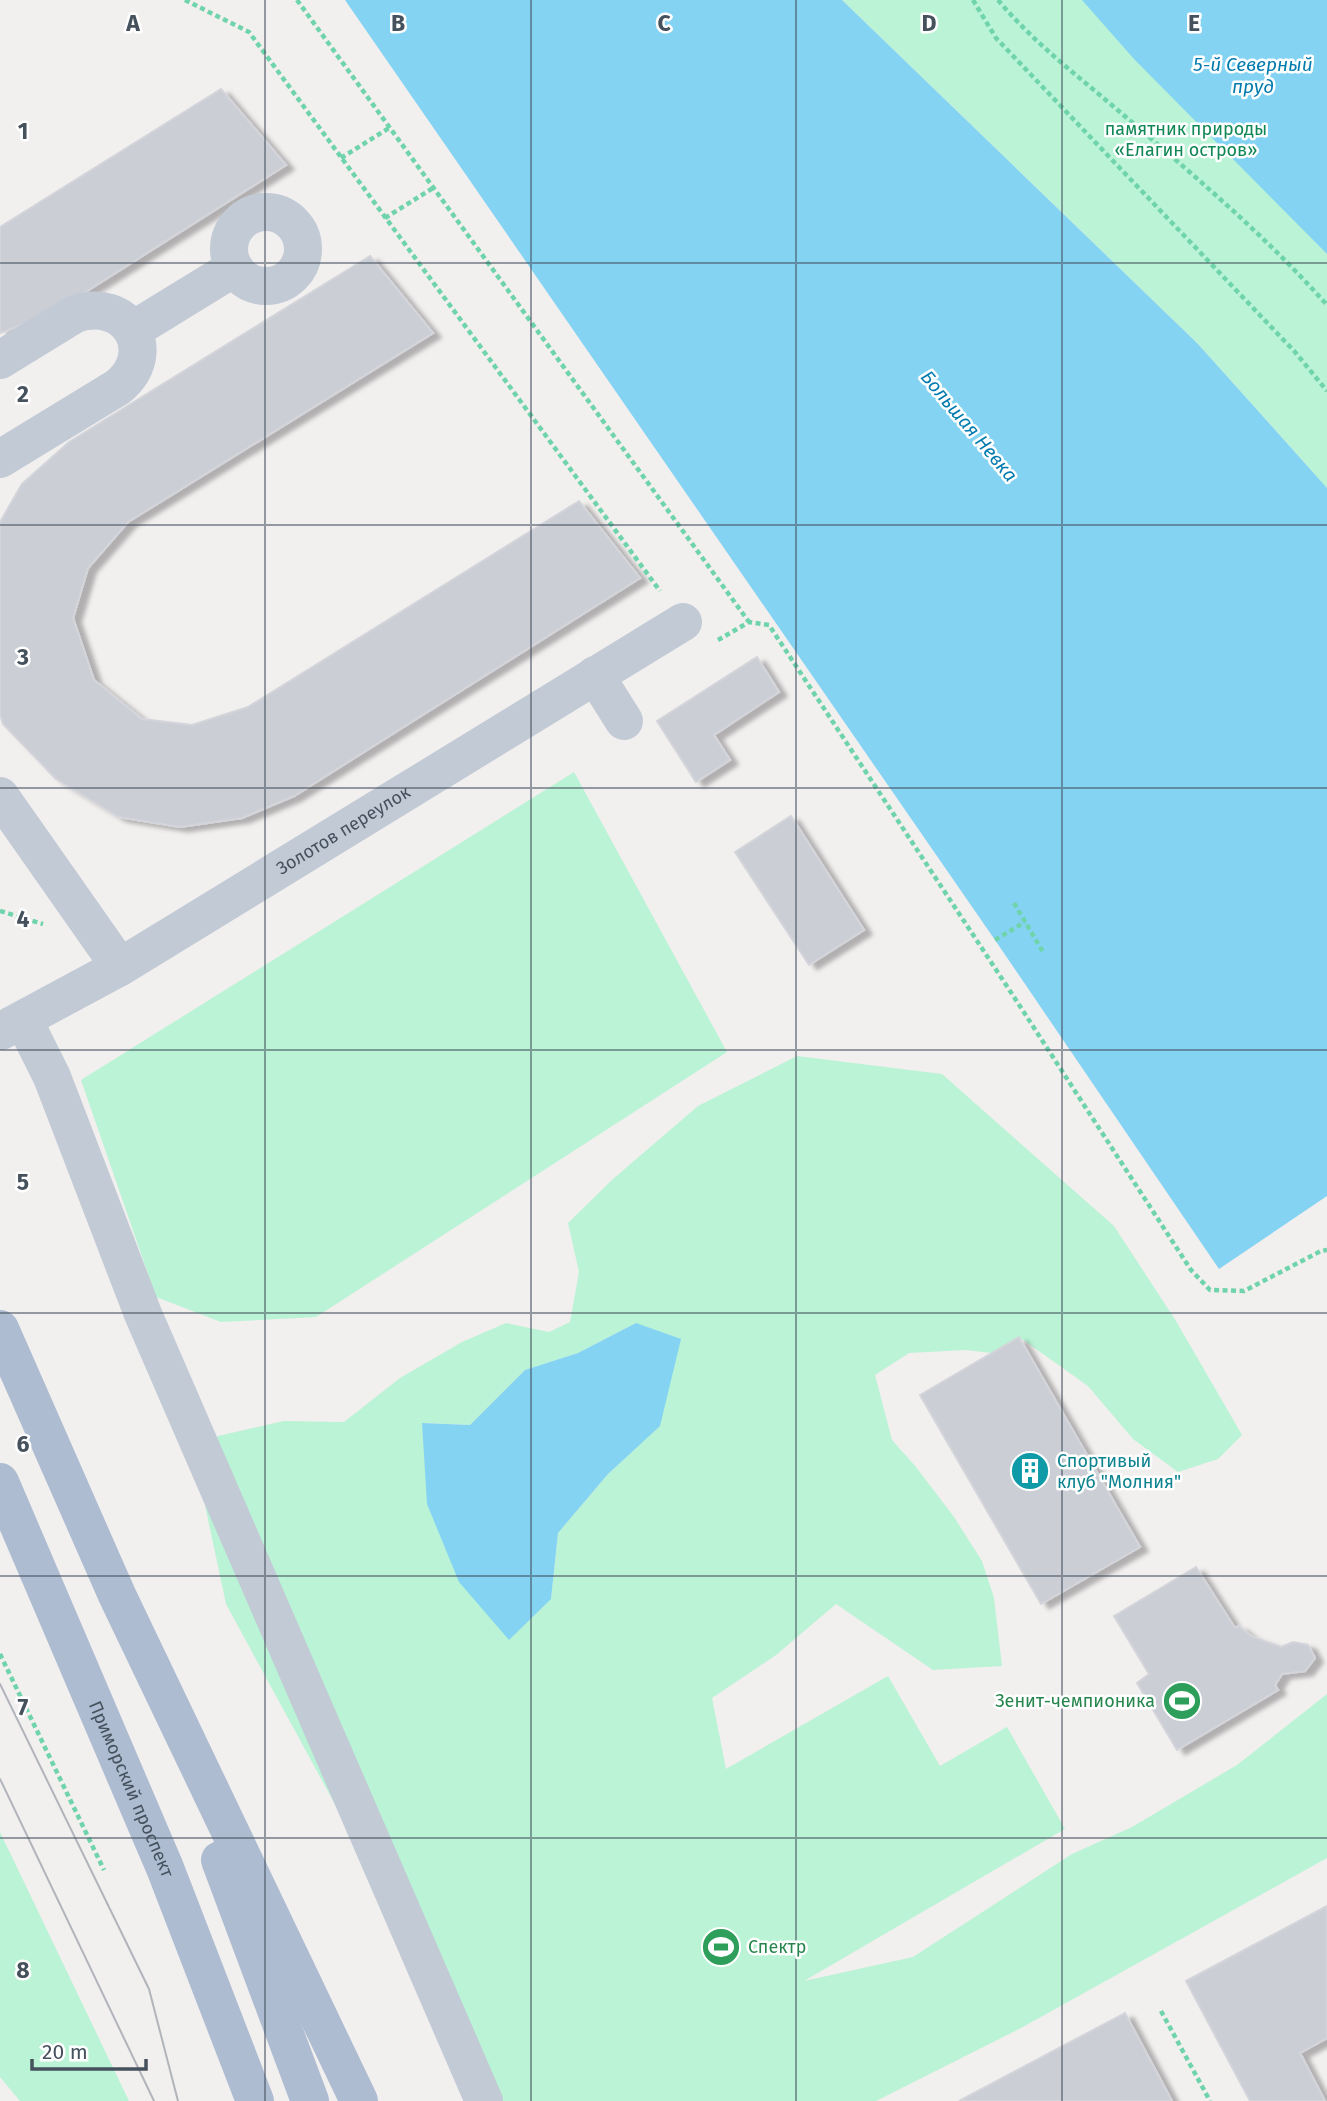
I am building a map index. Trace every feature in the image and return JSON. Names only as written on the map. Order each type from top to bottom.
[{"type":"main road","points":[[0,1329],[117,1595],[359,2101]]},
{"type":"main road","name":"Приморский проспект","points":[[0,1482],[165,1868],[255,2101]]},
{"type":"main road","points":[[117,1595],[310,2101]]},
{"type":"street","points":[[133,330],[234,268]]},
{"type":"street","points":[[0,360],[75,314],[88,310],[101,309],[114,313],[133,330],[137,342],[135,368],[128,379],[0,459]]},
{"type":"street","name":"Золотов переулок","points":[[12,1026],[120,967],[683,622]]},
{"type":"street","points":[[596,676],[624,721]]},
{"type":"street","points":[[0,796],[120,967]]},
{"type":"street","points":[[12,1026],[52,1077],[143,1314],[484,2101]]},
{"type":"path","points":[[186,0],[249,32],[703,649],[749,622],[769,625],[1191,1270],[1210,1290],[1244,1291],[1327,1250]]},
{"type":"path","points":[[297,0],[749,622]]},
{"type":"path","points":[[973,0],[996,38],[1295,352],[1327,391]]},
{"type":"path","points":[[998,0],[1044,48],[1250,225],[1327,305]]},
{"type":"path","points":[[341,158],[390,128]]},
{"type":"path","points":[[385,218],[433,188]]},
{"type":"path","points":[[1014,903],[1043,951]]},
{"type":"path","points":[[995,940],[1025,922]]},
{"type":"path","points":[[0,1654],[104,1870]]},
{"type":"path","points":[[1161,2011],[1210,2101]]},
{"type":"green space","name":"памятник природы «Елагин остров»","points":[[842,0],[1327,0],[1327,488],[1198,344]]},
{"type":"green space","points":[[574,772],[727,1052],[316,1317],[221,1322],[156,1297],[81,1080]]},
{"type":"green space","points":[[797,1056],[942,1074],[1114,1226],[1176,1321],[1242,1435],[1218,1459],[1178,1472],[1133,1439],[1088,1386],[1019,1337],[992,1353],[965,1350],[909,1353],[875,1375],[892,1440],[954,1517],[982,1561],[994,1598],[1002,1666],[933,1670],[836,1604],[776,1655],[712,1698],[726,1769],[888,1676],[940,1766],[1007,1727],[1065,1829],[804,1981],[913,1957],[1072,1854],[1132,1827],[1237,1765],[1327,1694],[1327,1858],[1021,2028],[876,2101],[488,2101],[412,1946],[226,1604],[198,1472],[218,1436],[284,1421],[344,1422],[400,1378],[462,1342],[506,1323],[549,1332],[570,1322],[579,1272],[568,1223],[613,1179],[698,1106]],"holes":[[[636,1323],[660,1425],[608,1474],[558,1533],[551,1599],[422,1423],[470,1425],[525,1370],[578,1353]]]},
{"type":"green space","points":[[0,1832],[129,2101],[20,2101],[0,2077]]},
{"type":"water","name":"Большая Невка","points":[[345,0],[842,0],[1198,344],[1327,488],[1327,1196],[1219,1269],[995,940]]},
{"type":"water","name":"5-й Северный пруд","points":[[1082,0],[1327,0],[1327,254],[1134,59]]},
{"type":"water","points":[[636,1323],[681,1339],[660,1426],[608,1474],[558,1533],[551,1599],[509,1640],[459,1582],[427,1504],[422,1423],[470,1425],[525,1370],[578,1353]]},
{"type":"building","points":[[221,89],[286,165],[49,315],[0,333],[0,227]]},
{"type":"building","points":[[370,256],[433,333],[128,522],[88,568],[73,618],[94,680],[142,719],[192,725],[248,707],[579,501],[640,578],[294,796],[242,818],[180,827],[119,817],[56,779],[3,724],[0,714],[0,522],[22,484],[69,442]]},
{"type":"building","points":[[757,657],[779,692],[714,735],[730,760],[696,782],[657,721]]},
{"type":"building","points":[[791,816],[864,930],[809,965],[735,852]]},
{"type":"building","name":"Спортивый клуб \"Молния\"","points":[[1019,1337],[1140,1547],[1041,1604],[920,1395]]},
{"type":"building","points":[[1196,1567],[1235,1628],[1239,1626],[1251,1636],[1281,1647],[1293,1642],[1308,1645],[1315,1658],[1305,1671],[1282,1674],[1275,1685],[1278,1690],[1177,1750],[1137,1683],[1149,1674],[1114,1616]]},
{"type":"building","points":[[1327,1906],[1327,2038],[1300,2053],[1325,2101],[1250,2101],[1186,1981]]},
{"type":"building","points":[[1125,2013],[1172,2101],[959,2101]]},
{"type":"tram line","points":[[0,1684],[149,1989],[178,2101]]},
{"type":"tram line","points":[[0,1779],[154,2101]]},
{"type":"place","name":"Спортивый клуб \"Молния\"","points":[[1030,1471]]},
{"type":"place","name":"Зенит-чемпионика","points":[[1182,1701]]},
{"type":"place","name":"Спектр","points":[[721,1947]]}]
